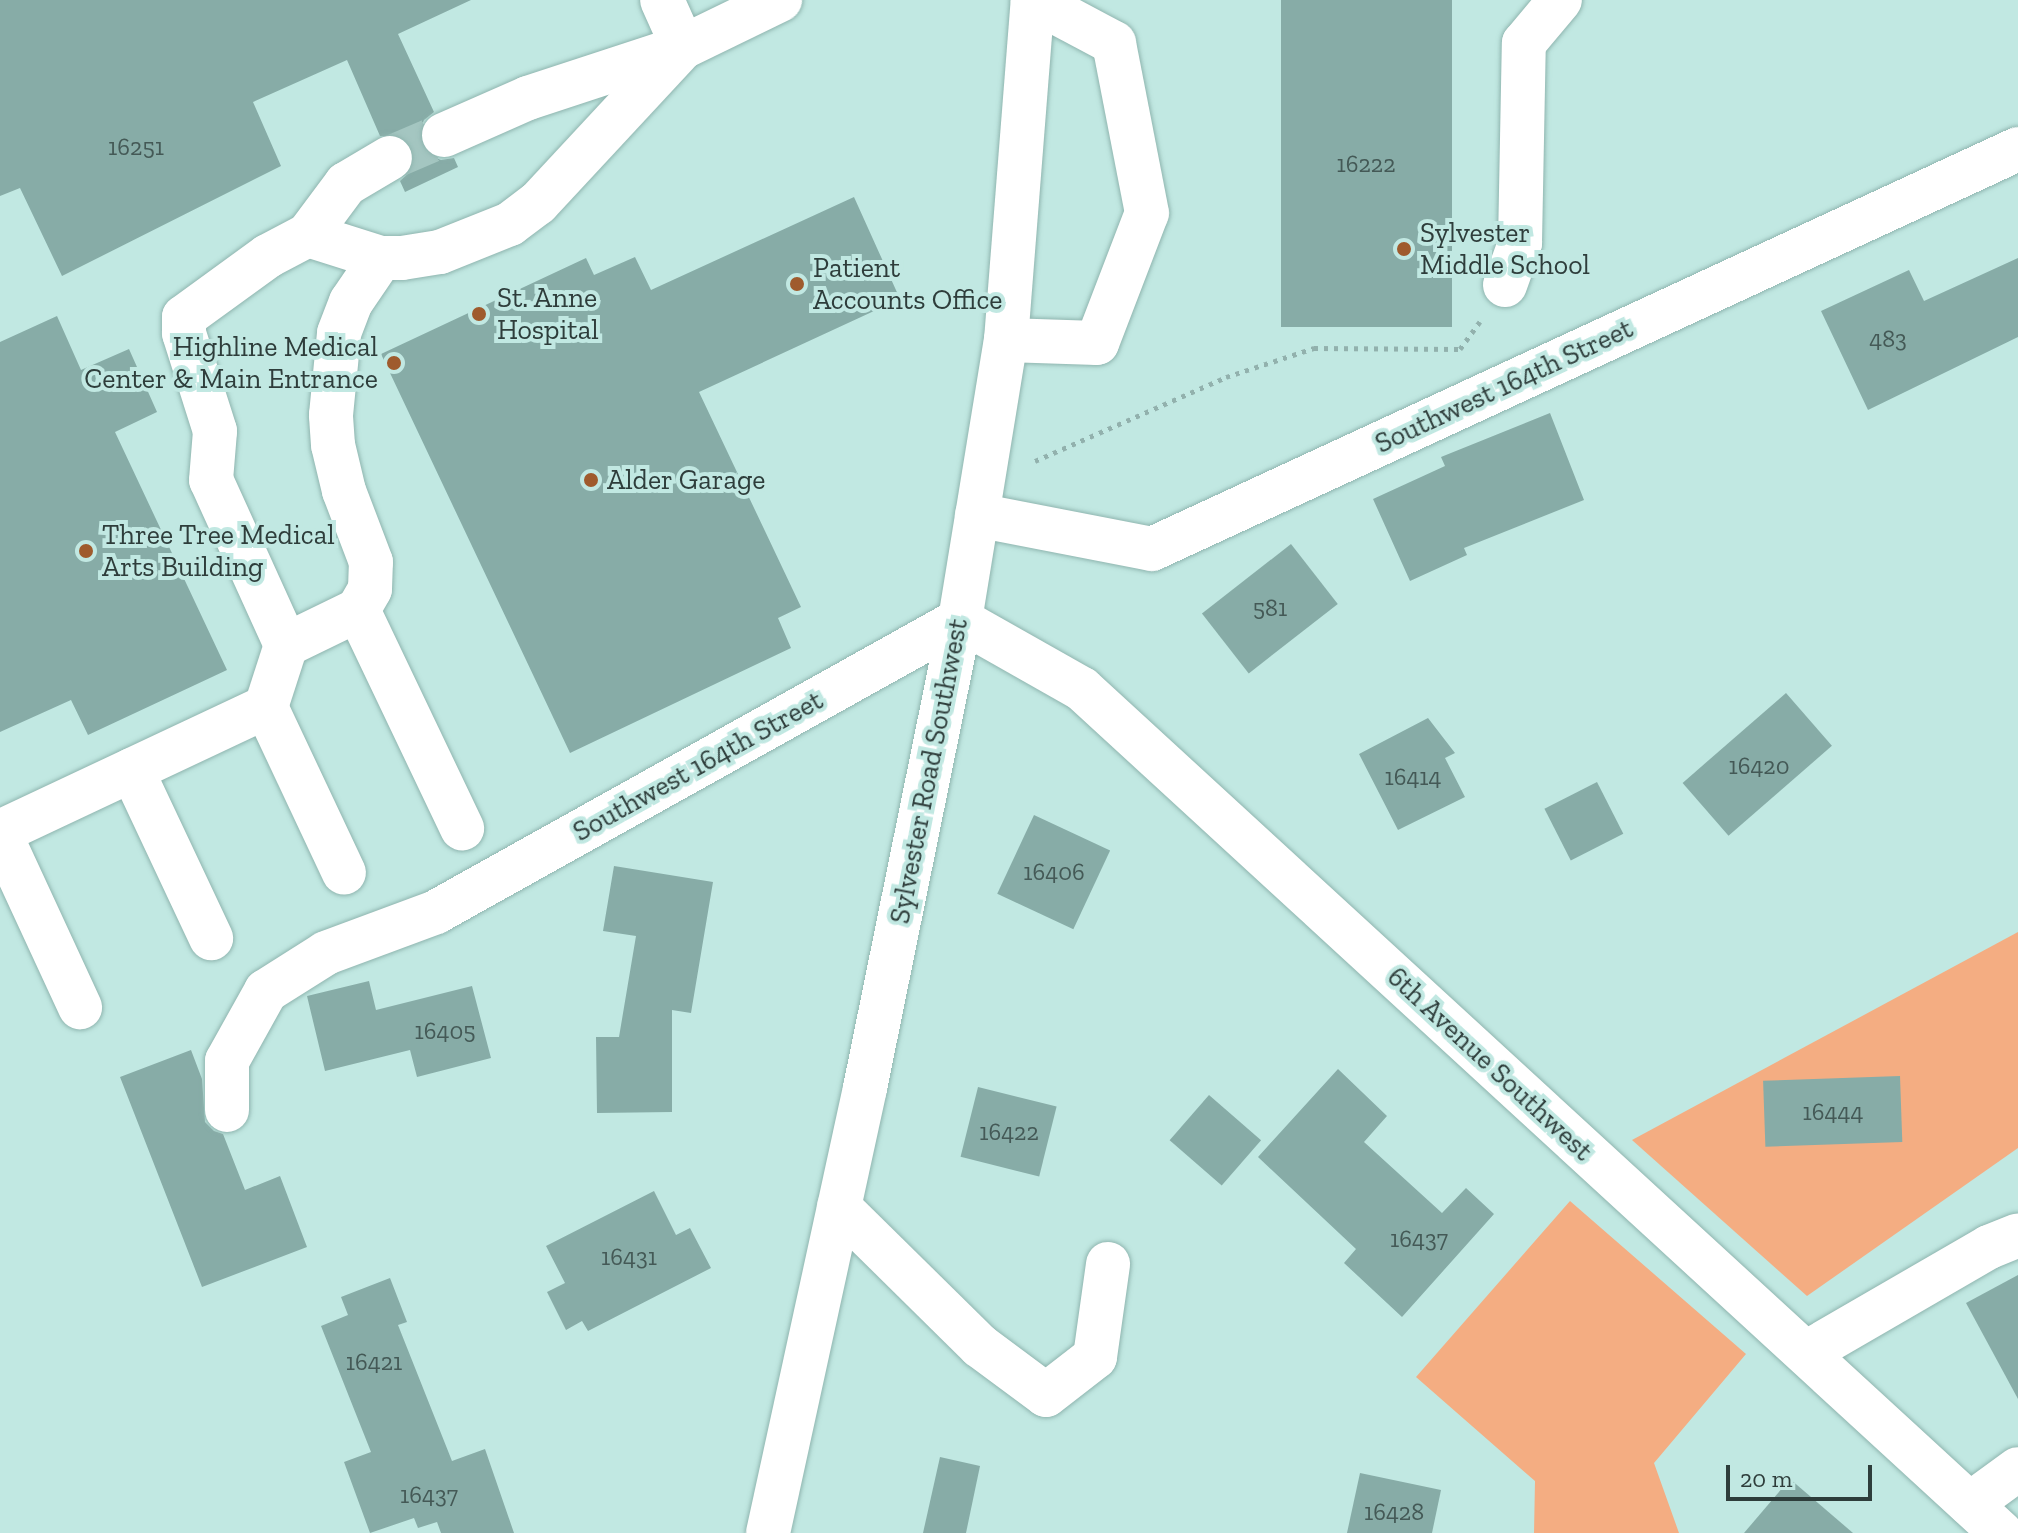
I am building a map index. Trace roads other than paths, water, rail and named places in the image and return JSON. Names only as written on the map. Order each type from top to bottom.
[{"type":"street","points":[[662,0],[683,47]]},
{"type":"street","points":[[444,135],[528,98],[683,47],[780,0]]},
{"type":"street","points":[[1006,340],[1097,343],[1147,213],[1114,43],[1033,0]]},
{"type":"street","name":"Sylvester Road Southwest","points":[[768,1533],[960,620],[1006,340],[1033,0]]},
{"type":"street","points":[[1505,285],[1520,243],[1524,43],[1560,0]]},
{"type":"street","points":[[308,235],[381,258],[440,252],[510,224],[538,203],[683,47]]},
{"type":"street","name":"Southwest 164th Street","points":[[977,515],[1152,549],[2018,149]]},
{"type":"street","points":[[344,873],[266,707],[286,645],[211,480],[215,431],[184,333],[184,317],[268,256],[308,235],[346,184],[390,158]]},
{"type":"street","points":[[286,645],[358,610],[370,589],[371,562],[344,491],[333,445],[331,415],[339,333],[351,302],[381,258]]},
{"type":"street","points":[[358,610],[462,828]]},
{"type":"street","name":"Southwest 164th Street","points":[[227,1110],[227,1061],[266,991],[326,953],[436,912],[960,620]]},
{"type":"street","name":"6th Avenue Southwest","points":[[960,620],[1082,689],[2001,1533]]},
{"type":"street","points":[[80,1007],[0,833],[266,707]]},
{"type":"street","points":[[132,770],[211,938]]},
{"type":"street","points":[[839,1207],[980,1346],[1046,1395],[1095,1357],[1108,1264]]},
{"type":"street","points":[[1806,1353],[1989,1247],[2018,1235]]},
{"type":"street","points":[[1970,1504],[2018,1469]]},
{"type":"tunnel","points":[[390,158],[444,135]]},
{"type":"place","name":"Sylvester Middle School","points":[[1404,249]]},
{"type":"place","name":"Patient Accounts Office","points":[[797,284]]},
{"type":"place","name":"St. Anne Hospital","points":[[479,314]]},
{"type":"place","name":"Highline Medical Center & Main Entrance","points":[[394,363]]},
{"type":"place","name":"Alder Garage","points":[[591,480]]},
{"type":"place","name":"Three Tree Medical Arts Building","points":[[86,551]]}]
